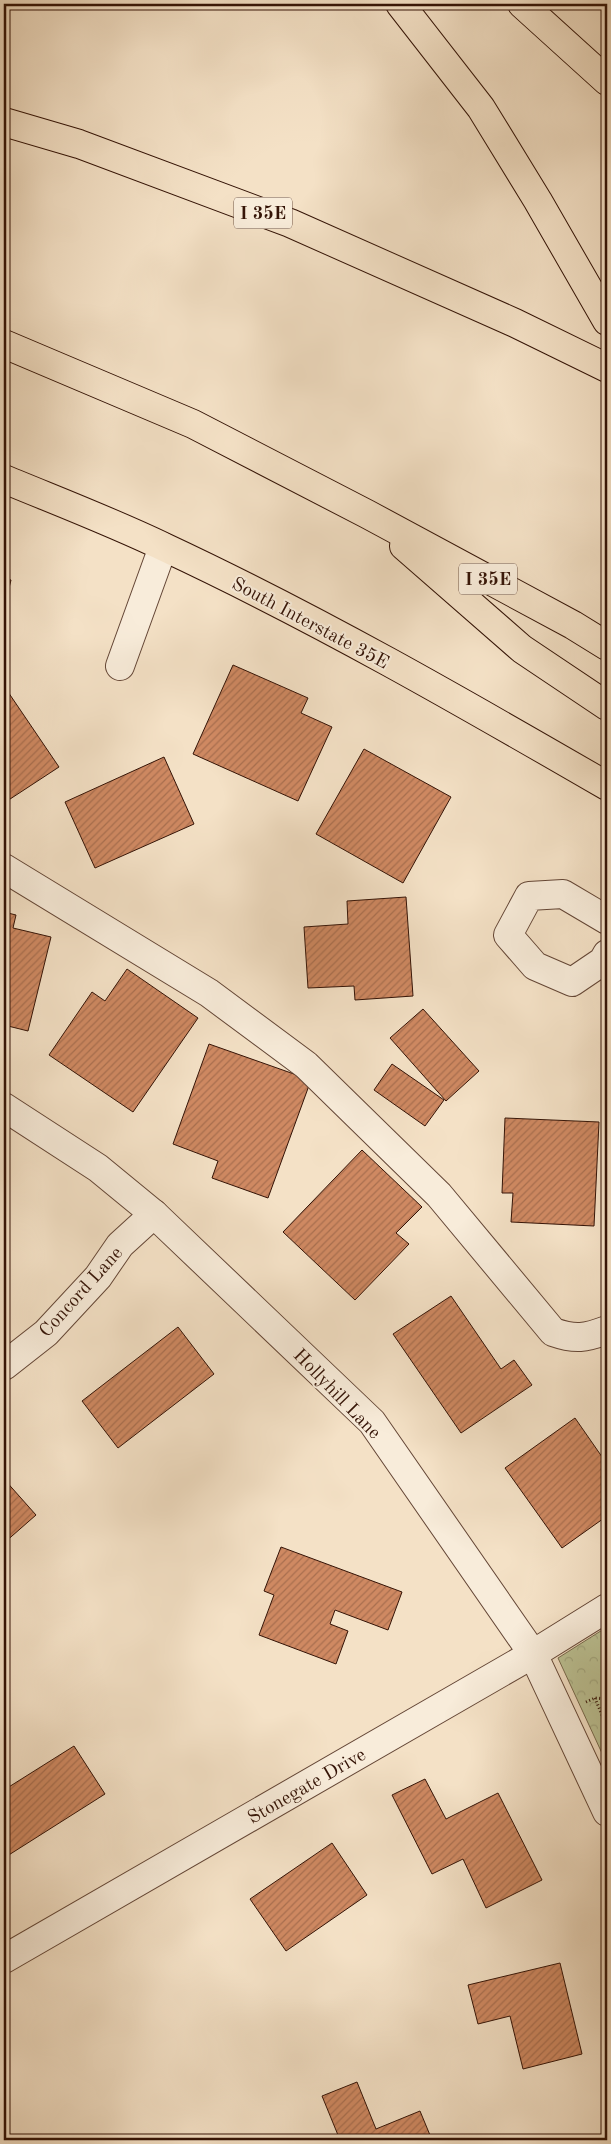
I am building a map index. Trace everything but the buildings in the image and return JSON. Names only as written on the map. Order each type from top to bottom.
[{"type":"main road","points":[[400,4],[481,108],[538,201],[607,321]]},
{"type":"main road","points":[[522,4],[607,81]]},
{"type":"main road","name":"I 35E","points":[[4,122],[79,144],[290,223],[515,323],[607,368]]},
{"type":"main road","name":"I 35E","points":[[4,344],[193,424],[367,514],[573,625],[607,646]]},
{"type":"main road","name":"South Interstate 35E","points":[[4,479],[163,547],[317,623],[481,713],[607,786]]},
{"type":"main road","points":[[367,514],[522,649],[607,706]]},
{"type":"street","points":[[120,666],[163,547]]},
{"type":"street","points":[[4,868],[209,993],[306,1065],[439,1195],[553,1332],[569,1338],[587,1338],[607,1330]]},
{"type":"street","points":[[607,920],[563,894],[529,896],[508,935],[535,966],[572,982],[603,961],[607,954]]},
{"type":"street","name":"Hollyhill Lane","points":[[4,1107],[98,1168],[154,1214],[372,1422],[533,1654],[607,1812]]},
{"type":"street","name":"Concord Lane","points":[[4,1366],[46,1334],[98,1276],[120,1246],[154,1214]]},
{"type":"street","name":"Stonegate Drive","points":[[4,1960],[533,1654],[607,1608]]},
{"type":"path","points":[[595,1698],[607,1727]]},
{"type":"green space","points":[[607,1627],[607,1764],[558,1658]]}]
